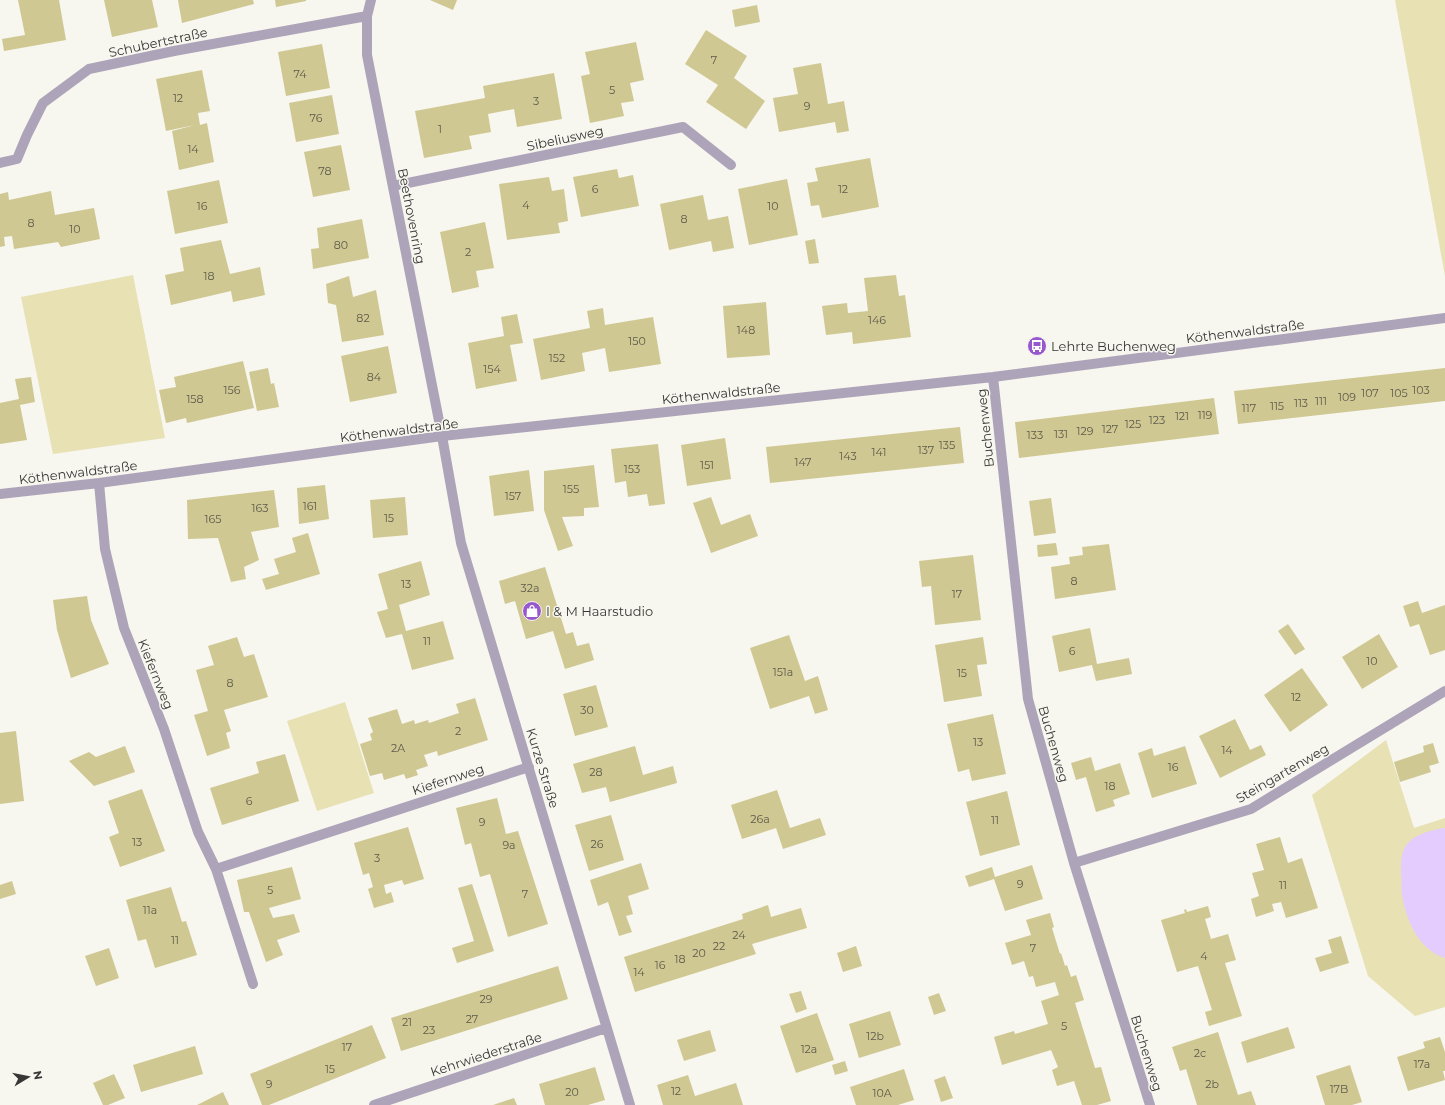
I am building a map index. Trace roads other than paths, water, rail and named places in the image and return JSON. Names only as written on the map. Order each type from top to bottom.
[{"type":"street","name":"Beethovenring","points":[[371,0],[367,16],[367,55],[442,436]]},
{"type":"street","name":"Schubertstraße","points":[[0,163],[17,159],[26,135],[43,103],[89,69],[182,49],[367,16]]},
{"type":"street","name":"Sibeliusweg","points":[[393,186],[683,127],[731,165]]},
{"type":"street","name":"Köthenwaldstraße","points":[[0,494],[99,483],[442,436],[993,377],[1445,318]]},
{"type":"street","name":"Buchenweg","points":[[993,377],[1028,699],[1074,863],[1150,1105]]},
{"type":"street","name":"Kurze Straße","points":[[442,436],[461,543],[630,1105]]},
{"type":"street","name":"Kiefernweg","points":[[99,483],[106,549],[124,628],[164,729],[198,832],[216,869],[253,984]]},
{"type":"street","name":"Steingartenweg","points":[[1074,863],[1251,809],[1445,691]]},
{"type":"street","name":"Kiefernweg","points":[[216,869],[529,766]]},
{"type":"street","name":"Kehrwiederstraße","points":[[374,1105],[606,1028]]},
{"type":"place","name":"Lehrte Buchenweg","points":[[1037,346]]},
{"type":"place","name":"I & M Haarstudio","points":[[532,611]]}]
